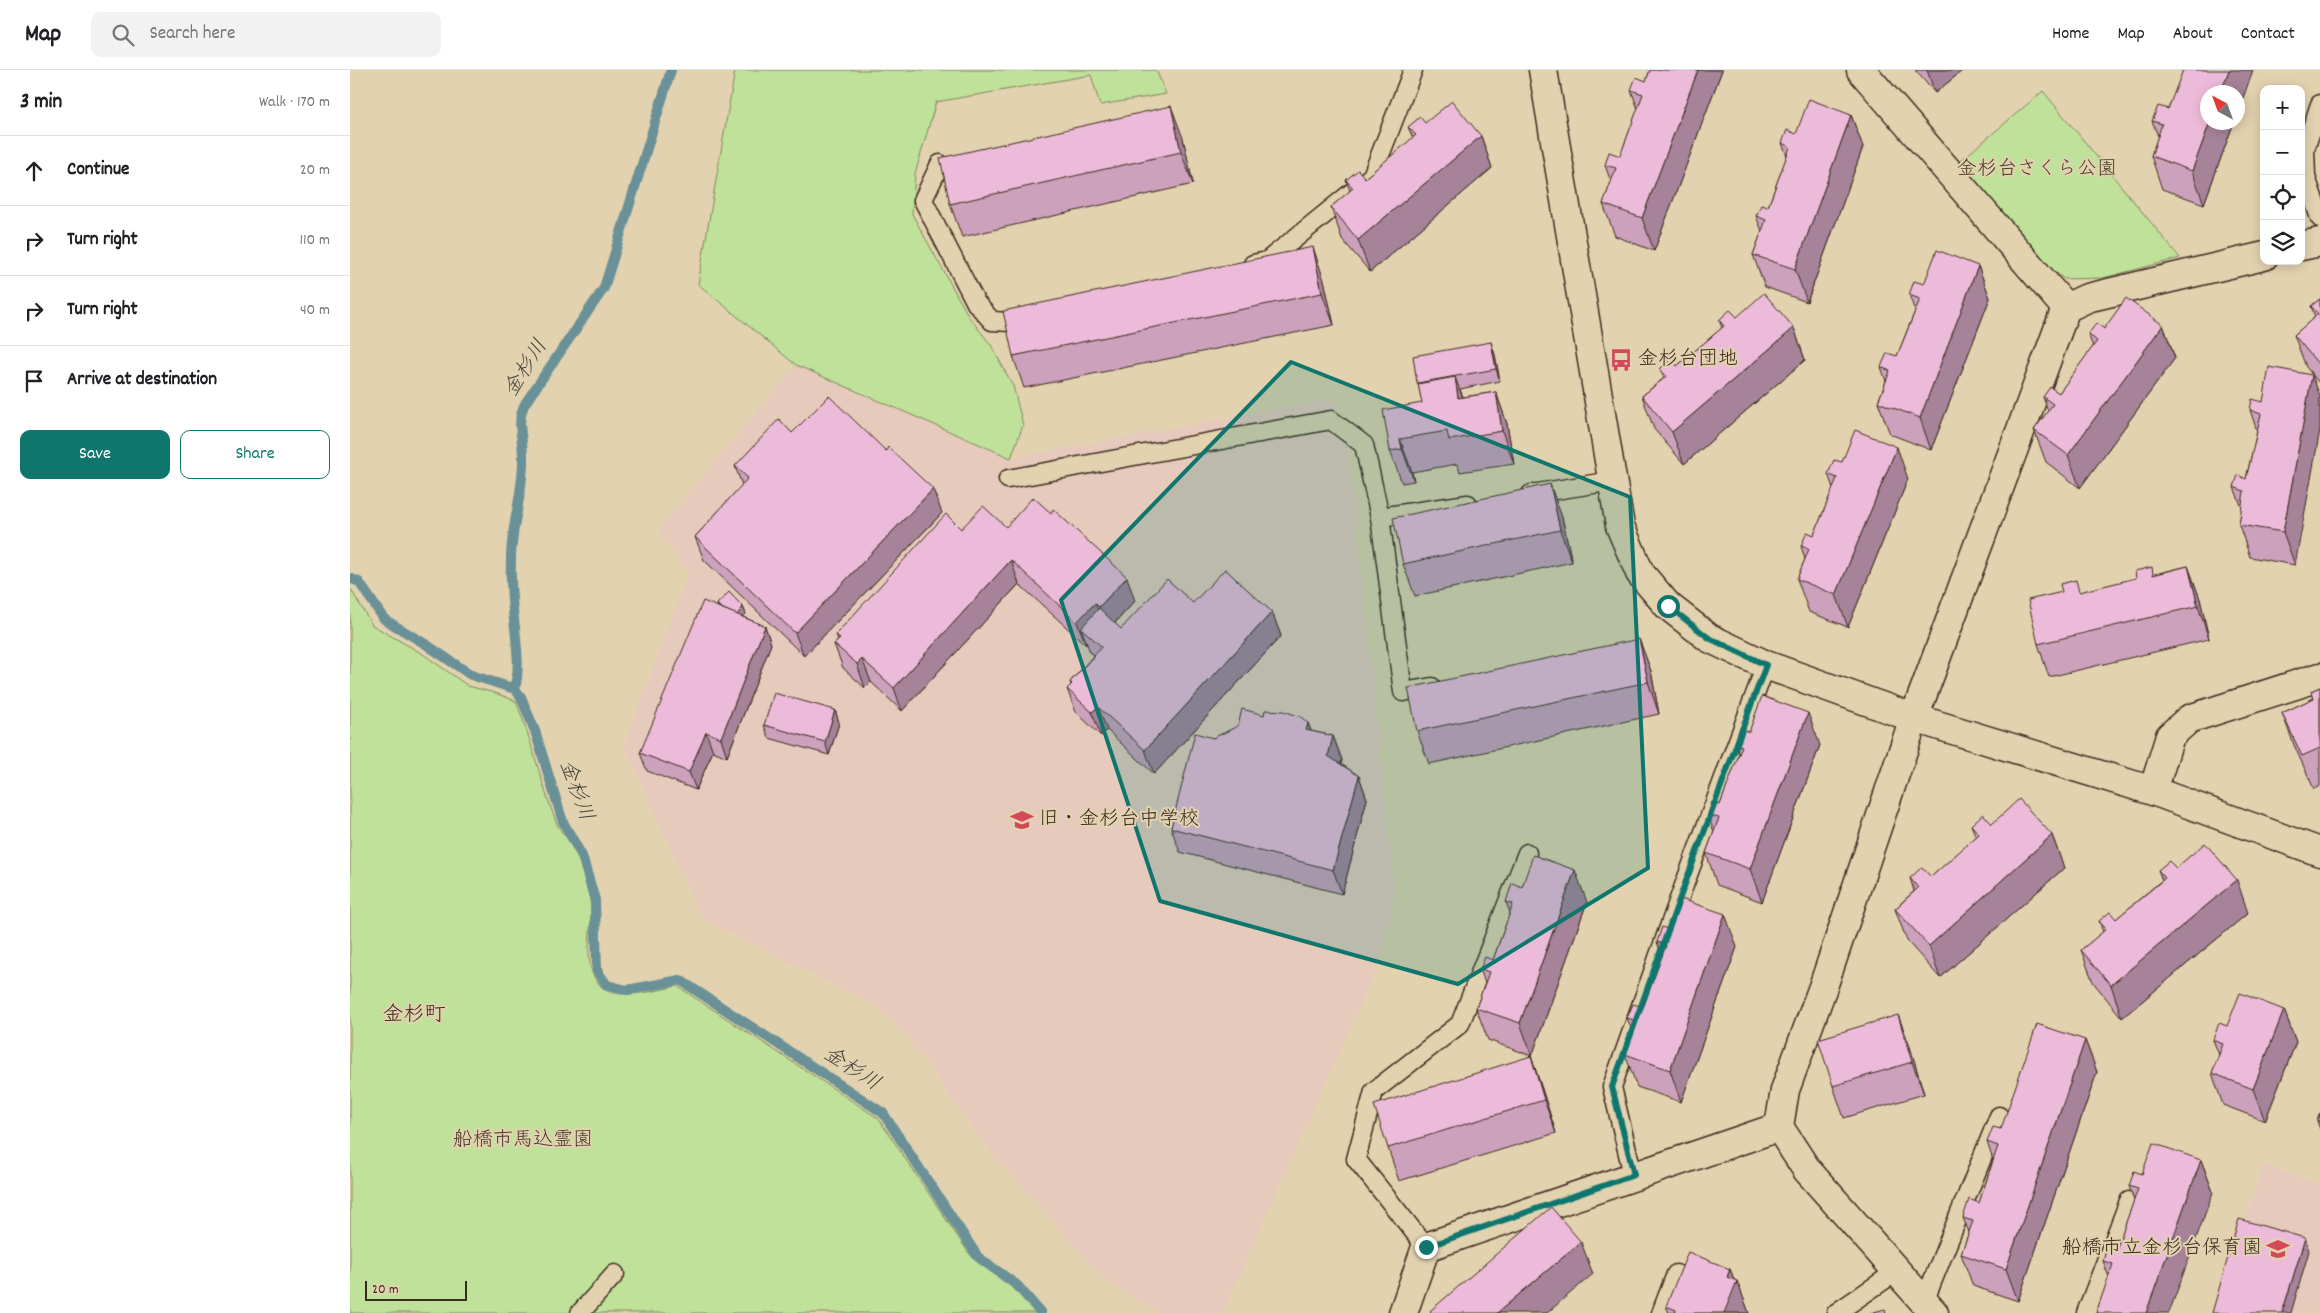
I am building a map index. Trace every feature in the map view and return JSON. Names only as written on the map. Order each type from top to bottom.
[{"type":"street","points":[[1542,70],[1620,526],[1640,574],[1668,606],[1709,638],[1766,665],[1914,718],[2153,791],[2320,852]]},
{"type":"street","points":[[1861,70],[2066,308]]},
{"type":"street","points":[[2305,245],[2320,242]]},
{"type":"street","points":[[1929,1307],[1807,1170],[1779,1127],[1785,1090],[1824,984],[1914,718],[2066,308],[2087,298],[2260,257]]},
{"type":"street","points":[[2153,791],[2170,736],[2189,719],[2320,677]]},
{"type":"street","points":[[1403,1313],[1426,1247],[1779,1127]]},
{"type":"lane","points":[[1238,268],[1267,261],[1372,176],[1413,70]]},
{"type":"lane","points":[[2320,104],[2305,149],[2306,177],[2320,218]]},
{"type":"lane","points":[[940,164],[923,200],[976,303],[992,321],[1011,322],[1049,313]]},
{"type":"lane","points":[[1008,479],[1331,420],[1364,445],[1380,517],[1403,692],[1451,683]]},
{"type":"lane","points":[[1515,496],[1612,481]]},
{"type":"lane","points":[[1380,517],[1486,501]]},
{"type":"lane","points":[[1634,1175],[1612,1087],[1766,665]]},
{"type":"lane","points":[[1426,1247],[1356,1159],[1374,1091],[1460,1024],[1527,853]]},
{"type":"lane","points":[[1929,1307],[1999,1116]]},
{"type":"lane","points":[[2086,1313],[2129,1202]]},
{"type":"lane","points":[[1836,1313],[1897,1271]]},
{"type":"lane","points":[[580,1313],[615,1274]]},
{"type":"lane","points":[[1661,1313],[1676,1274]]},
{"type":"highlighted area","points":[[1291,362],[1630,497],[1648,868],[1458,984],[1160,901],[1061,600]]},
{"type":"shaded area","name":"旧・金杉台中学校","points":[[796,365],[1011,458],[1316,401],[1336,401],[1350,461],[1395,895],[1382,957],[1223,1313],[1160,1313],[1107,1283],[978,1137],[911,1041],[876,1006],[701,918],[624,745],[688,574],[658,529]]},
{"type":"shaded area","name":"船橋市立金杉台保育園","points":[[2263,1164],[2320,1185],[2320,1313],[2217,1313]]},
{"type":"green space","points":[[735,70],[1155,70],[1157,72],[1166,94],[1100,105],[1091,75],[936,102],[915,174],[912,214],[969,317],[991,345],[1013,386],[1023,425],[1011,458],[796,365],[698,284]]},
{"type":"green space","name":"金杉台さくら公園","points":[[2043,91],[2180,258],[2103,278],[2064,279],[2043,262],[1959,162]]},
{"type":"green space","name":"船橋市馬込霊園","points":[[350,588],[372,625],[423,654],[468,686],[516,701],[557,824],[573,845],[577,854],[589,896],[591,911],[589,958],[591,969],[595,979],[603,988],[618,994],[628,994],[650,992],[677,986],[878,1118],[968,1252],[975,1260],[1014,1289],[1035,1313],[350,1313]]},
{"type":"building","points":[[1650,70],[1698,70],[1642,218],[1603,204],[1616,168],[1605,165],[1609,152],[1620,156],[1643,94],[1631,90],[1636,77],[1646,81]]},
{"type":"building","points":[[2183,70],[2229,70],[2224,85],[2200,85],[2200,130],[2207,130],[2192,171],[2151,156],[2162,124],[2152,121],[2158,106],[2168,109]]},
{"type":"building","points":[[1809,99],[1851,115],[1795,269],[1753,255],[1766,220],[1756,216],[1761,205],[1768,207],[1790,147],[1782,143],[1787,130],[1796,134]]},
{"type":"building","points":[[1452,101],[1481,136],[1358,240],[1331,207],[1353,188],[1346,180],[1358,170],[1365,178],[1416,135],[1408,127],[1420,117],[1425,123]]},
{"type":"building","points":[[1171,106],[1181,152],[950,204],[940,158]]},
{"type":"building","points":[[1313,247],[1322,293],[1013,356],[1003,311]]},
{"type":"building","points":[[1937,250],[1978,266],[1920,418],[1878,402],[1890,371],[1881,367],[1887,353],[1897,356],[1920,299],[1909,295],[1914,281],[1924,284]]},
{"type":"building","points":[[1764,293],[1794,328],[1672,432],[1642,396],[1667,376],[1660,369],[1671,359],[1677,366],[1724,326],[1719,320],[1730,310],[1737,317]]},
{"type":"building","points":[[2126,298],[2163,325],[2068,455],[2034,430],[2053,404],[2043,397],[2050,387],[2059,393],[2097,341],[2088,334],[2097,323],[2104,329]]},
{"type":"building","points":[[2320,299],[2320,366],[2294,335],[2318,314],[2311,306]]},
{"type":"building","points":[[1491,342],[1496,369],[1417,383],[1413,356]]},
{"type":"building","points":[[2269,367],[2312,375],[2283,532],[2239,525],[2244,491],[2234,487],[2238,475],[2246,479],[2261,414],[2250,410],[2252,399],[2263,402]]},
{"type":"building","points":[[1455,377],[1458,398],[1496,392],[1502,431],[1449,440],[1447,431],[1400,439],[1402,449],[1390,451],[1383,410],[1422,403],[1418,384]]},
{"type":"building","points":[[829,396],[886,451],[888,447],[933,489],[795,633],[695,537],[748,478],[735,466],[779,419],[792,433]]},
{"type":"building","points":[[1855,430],[1897,447],[1836,595],[1797,579],[1809,549],[1801,546],[1807,532],[1814,535],[1837,478],[1828,474],[1834,460],[1842,462]]},
{"type":"building","points":[[1550,484],[1560,530],[1403,564],[1393,518]]},
{"type":"building","points":[[1033,497],[1051,513],[1053,509],[1127,577],[1099,607],[1095,603],[1077,622],[1011,560],[894,688],[862,659],[857,664],[834,644],[840,639],[836,634],[946,514],[961,529],[983,506],[1006,527]]},
{"type":"building","points":[[2188,566],[2198,606],[2038,644],[2028,600],[2062,592],[2060,584],[2076,580],[2079,592],[2136,578],[2135,571],[2152,567],[2153,575]]},
{"type":"building","points":[[1225,569],[1272,612],[1145,750],[1098,707],[1092,712],[1067,689],[1072,684],[1070,682],[1102,647],[1081,628],[1099,608],[1121,629],[1167,579],[1193,603]]},
{"type":"building","points":[[729,592],[743,607],[737,615],[721,608],[717,604]]},
{"type":"building","points":[[703,601],[765,626],[721,738],[706,732],[689,772],[640,753]]},
{"type":"building","points":[[1639,639],[1648,682],[1417,731],[1408,688]]},
{"type":"building","points":[[2320,687],[2320,748],[2302,756],[2282,713],[2314,698],[2311,691]]},
{"type":"building","points":[[774,693],[835,710],[825,742],[764,725]]},
{"type":"building","points":[[1762,696],[1808,713],[1750,869],[1706,853],[1719,818],[1708,815],[1712,802],[1720,805],[1742,746],[1735,744],[1740,728],[1749,732]]},
{"type":"building","points":[[1242,709],[1264,715],[1265,710],[1284,711],[1301,717],[1308,723],[1306,730],[1333,736],[1328,756],[1359,776],[1333,870],[1171,828],[1195,733],[1213,738],[1238,726]]},
{"type":"building","points":[[2019,799],[2052,835],[1929,946],[1895,909],[1918,888],[1910,878],[1922,867],[1931,877],[1979,834],[1971,825],[1983,814],[1992,824]]},
{"type":"building","points":[[2205,843],[2237,880],[2111,985],[2081,950],[2106,929],[2099,921],[2110,912],[2116,919],[2165,878],[2158,870],[2169,861],[2176,868]]},
{"type":"building","points":[[1533,855],[1575,870],[1520,1023],[1476,1008],[1489,972],[1480,969],[1485,957],[1493,960],[1513,904],[1506,902],[1512,883],[1522,887]]},
{"type":"building","points":[[1681,899],[1725,914],[1670,1070],[1625,1054],[1637,1021],[1627,1018],[1633,1004],[1643,1007],[1666,945],[1657,942],[1662,927],[1670,930]]},
{"type":"building","points":[[2240,993],[2284,1010],[2253,1089],[2212,1073],[2223,1044],[2213,1040],[2219,1023],[2227,1026]]},
{"type":"building","points":[[1898,1015],[1912,1062],[1833,1086],[1818,1039]]},
{"type":"building","points":[[2037,1024],[2085,1040],[2006,1269],[1961,1254],[1973,1221],[1963,1218],[1969,1199],[1979,1203],[1998,1146],[1987,1142],[1993,1127],[2001,1129]]},
{"type":"building","points":[[1531,1056],[1544,1100],[1388,1148],[1374,1105]]},
{"type":"building","points":[[2153,1143],[2201,1160],[2146,1313],[2096,1313],[2113,1264],[2103,1261],[2107,1247],[2116,1250],[2138,1189],[2129,1186],[2134,1171],[2142,1174]]},
{"type":"building","points":[[1551,1207],[1581,1242],[1497,1313],[1432,1313],[1430,1311]]},
{"type":"building","points":[[2239,1219],[2305,1238],[2282,1313],[2212,1313]]},
{"type":"building","points":[[1688,1252],[1730,1269],[1727,1277],[1737,1281],[1724,1313],[1675,1313],[1676,1310],[1666,1306]]},
{"type":"building","points":[[1885,1309],[1886,1313],[1870,1313]]},
{"type":"waterway","name":"金杉川","points":[[671,70],[604,288],[526,402],[520,422],[523,470],[513,534],[511,568],[518,658],[515,689],[521,697],[535,731],[563,822],[582,856],[595,900],[597,971],[607,985],[627,990],[680,980],[883,1113],[978,1257],[1017,1285],[1041,1313]]},
{"type":"waterway","points":[[350,578],[359,582],[384,619],[471,675],[515,689]]},
{"type":"place","name":"金杉台団地","points":[[1621,360]]},
{"type":"place","name":"旧・金杉台中学校","points":[[1022,820]]},
{"type":"place","name":"船橋市立金杉台保育園","points":[[2278,1249]]},
{"type":"district","name":"金杉町","points":[[414,1016]]},
{"type":"route","points":[[1426,1247],[1634,1175],[1612,1087],[1766,665],[1709,638],[1668,606]]}]
